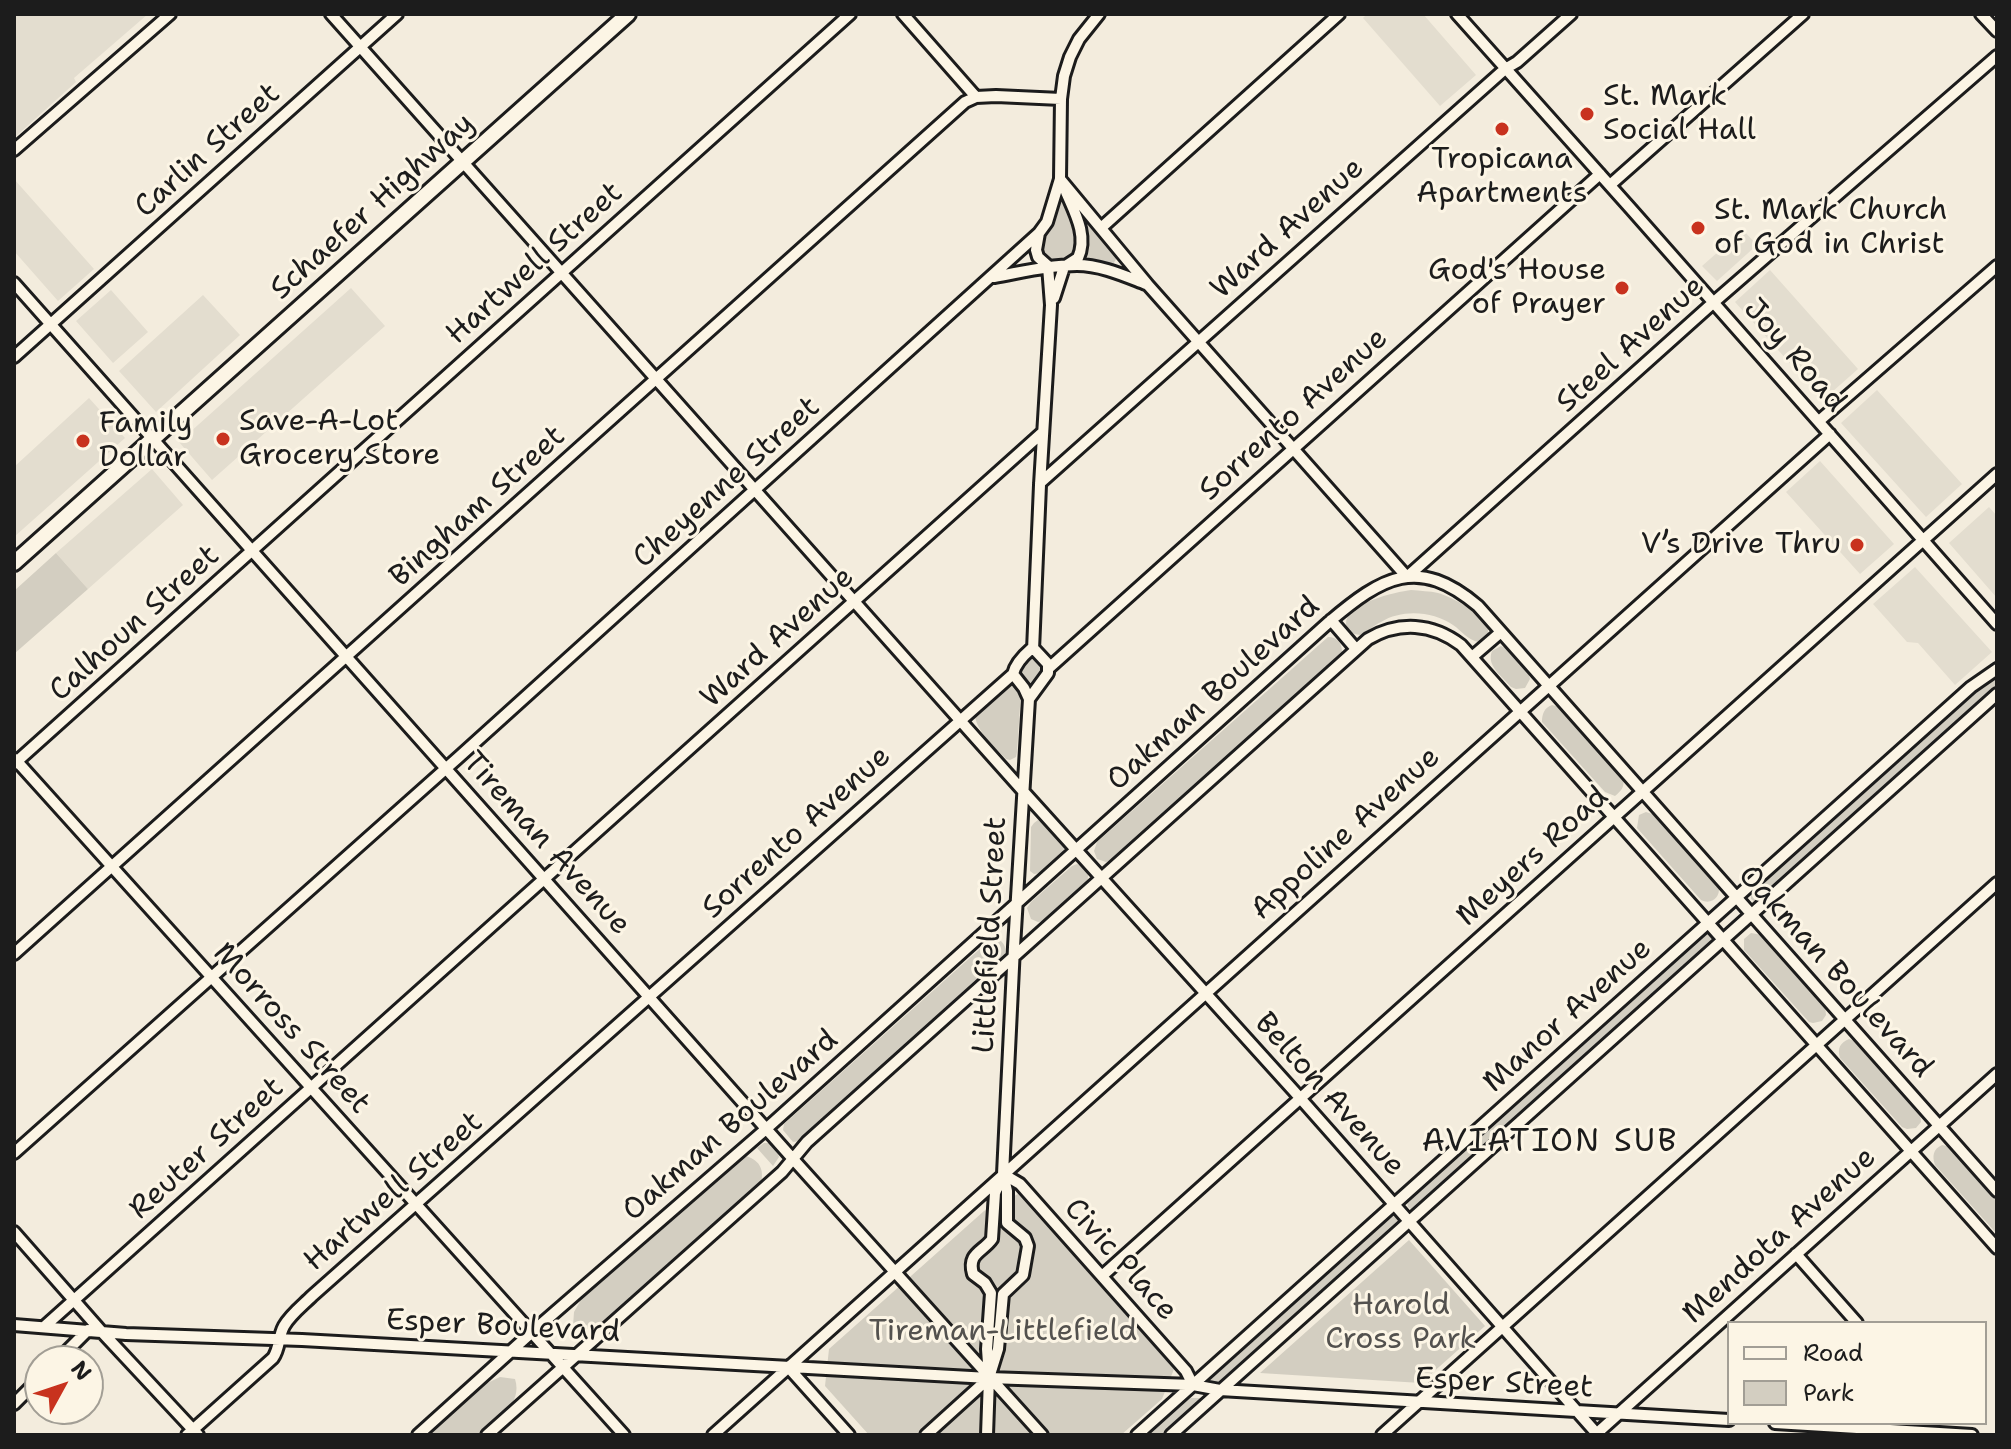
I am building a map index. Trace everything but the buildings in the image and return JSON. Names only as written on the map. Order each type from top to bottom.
[{"type":"main road","name":"Schaefer Highway","points":[[14,563],[628,14]]},
{"type":"street","points":[[14,150],[170,14]]},
{"type":"street","points":[[331,14],[959,720]]},
{"type":"street","name":"Carlin Street","points":[[14,357],[397,14]]},
{"type":"street","name":"Hartwell Street","points":[[253,551],[850,14]]},
{"type":"street","points":[[903,14],[976,97],[1061,99]]},
{"type":"street","points":[[1053,664],[1033,650],[1051,305],[1048,266],[1038,257],[1036,250],[1039,233],[1047,222],[1060,179],[1064,76],[1079,39],[1099,14]]},
{"type":"street","points":[[1101,228],[1339,14]]},
{"type":"street","name":"Joy Road","points":[[1457,14],[1997,624]]},
{"type":"street","name":"Ward Avenue","points":[[1040,483],[1505,69],[1571,14]]},
{"type":"street","points":[[1610,185],[1803,14]]},
{"type":"street","points":[[1981,14],[1997,31]]},
{"type":"street","name":"Steel Avenue","points":[[1407,577],[1714,302],[1997,56]]},
{"type":"street","name":"Bingham Street","points":[[14,954],[965,102],[976,97]]},
{"type":"street","name":"Sorrento Avenue","points":[[1029,699],[1053,664],[1600,174]]},
{"type":"street","points":[[1060,179],[1148,285],[1407,577]]},
{"type":"street","points":[[1051,305],[1064,267],[1078,258],[1082,242],[1077,219],[1060,179]]},
{"type":"street","name":"Cheyenne Street","points":[[14,1153],[1039,233]]},
{"type":"street","points":[[992,277],[1048,266],[1078,265],[1148,285]]},
{"type":"street","points":[[1819,421],[1997,266]]},
{"type":"street","name":"Tireman Avenue","points":[[14,283],[1042,1435]]},
{"type":"street","name":"Ward Avenue","points":[[544,879],[1043,432]]},
{"type":"street","name":"Appoline Avenue","points":[[713,1435],[1830,434]]},
{"type":"street","name":"Meyers Road","points":[[1102,1276],[1997,474]]},
{"type":"street","name":"Calhoun Street","points":[[15,761],[253,551]]},
{"type":"street","name":"Oakman Boulevard","points":[[418,1435],[766,1129],[1331,620],[1374,587],[1407,577],[1432,579],[1454,588],[1478,606],[1997,1191]]},
{"type":"street","points":[[1331,620],[1356,649]]},
{"type":"street","name":"Oakman Boulevard","points":[[487,1435],[782,1172],[807,1142],[1356,649],[1368,639],[1398,627],[1433,629],[1461,645],[1997,1248]]},
{"type":"street","points":[[1472,657],[1501,632]]},
{"type":"street","name":"Sorrento Avenue","points":[[650,997],[1013,674],[1025,655],[1033,650]]},
{"type":"street","name":"Manor Avenue","points":[[1137,1435],[1971,687],[1997,669]]},
{"type":"street","points":[[1013,674],[1029,699]]},
{"type":"street","name":"Manor Avenue","points":[[1171,1435],[1997,694]]},
{"type":"street","name":"Littlefield Street","points":[[989,1378],[998,1349],[1003,1294],[1023,1275],[1028,1246],[1025,1238],[1007,1223],[1007,1191],[1003,1174],[1029,699]]},
{"type":"street","name":"Belton Avenue","points":[[959,720],[1206,992],[1597,1434]]},
{"type":"street","name":"Morross Street","points":[[15,761],[562,1368]]},
{"type":"street","name":"Reuter Street","points":[[45,1326],[544,879]]},
{"type":"street","points":[[1382,1435],[1997,883]]},
{"type":"street","name":"Hartwell Street","points":[[192,1433],[273,1358],[286,1322],[312,1296],[650,997]]},
{"type":"street","name":"Mendota Avenue","points":[[1597,1434],[1997,1074]]},
{"type":"street","name":"Littlefield Street","points":[[989,1378],[987,1349],[991,1293],[985,1283],[973,1274],[971,1265],[976,1254],[992,1239],[995,1193],[1003,1174]]},
{"type":"street","name":"Civic Place","points":[[1003,1174],[1020,1184],[1186,1371],[1193,1385]]},
{"type":"street","points":[[14,1232],[192,1433]]},
{"type":"street","points":[[1796,1254],[1855,1321]]},
{"type":"street","name":"Esper Boulevard","points":[[14,1325],[126,1334],[280,1339],[989,1378]]},
{"type":"street","points":[[73,1345],[88,1330]]},
{"type":"street","points":[[788,1367],[849,1435]]},
{"type":"street","points":[[562,1368],[624,1435]]},
{"type":"street","points":[[926,1435],[989,1378]]},
{"type":"street","points":[[987,1435],[989,1378]]},
{"type":"street","name":"Esper Street","points":[[989,1378],[1193,1385],[1220,1390],[1418,1403],[1727,1420]]},
{"type":"street","points":[[1804,1425],[1972,1435]]},
{"type":"shaded area","points":[[14,14],[148,14],[74,78],[76,82],[14,138]]},
{"type":"shaded area","points":[[1367,14],[1423,14],[1476,75],[1440,106],[1363,18]]},
{"type":"shaded area","points":[[14,179],[94,269],[58,301],[14,251]]},
{"type":"shaded area","points":[[1743,230],[1757,245],[1717,281],[1702,266]]},
{"type":"shaded area","points":[[1770,270],[1858,369],[1823,400],[1735,302]]},
{"type":"shaded area","points":[[351,288],[385,326],[212,480],[179,442]]},
{"type":"shaded area","points":[[111,290],[148,332],[113,363],[76,321]]},
{"type":"shaded area","points":[[203,295],[240,335],[156,412],[119,371]]},
{"type":"shaded area","points":[[1877,390],[1962,484],[1926,517],[1841,423]]},
{"type":"shaded area","points":[[89,398],[125,438],[14,537],[14,467]]},
{"type":"shaded area","points":[[1820,461],[1894,544],[1860,574],[1786,492]]},
{"type":"shaded area","points":[[152,469],[183,505],[88,589],[56,553]]},
{"type":"shaded area","points":[[1989,507],[1997,516],[1997,598],[1949,543]]},
{"type":"shaded area","points":[[1915,567],[1992,652],[1955,685],[1918,643],[1907,642],[1873,604]]},
{"type":"green space","points":[[1059,196],[1064,198],[1073,221],[1075,245],[1068,260],[1049,261],[1043,257],[1042,242],[1055,221]]},
{"type":"green space","points":[[1077,206],[1118,256],[1113,264],[1082,262]]},
{"type":"green space","points":[[56,553],[88,589],[14,654],[14,591]]},
{"type":"green space","points":[[1411,590],[1438,593],[1460,603],[1484,620],[1488,633],[1479,642],[1475,641],[1445,620],[1417,613],[1389,618],[1360,635],[1348,629],[1348,617],[1362,605]]},
{"type":"green space","points":[[1328,637],[1340,643],[1342,652],[1339,656],[1111,860],[1097,859],[1094,851],[1097,842]]},
{"type":"green space","points":[[1501,646],[1515,655],[1526,669],[1530,679],[1525,688],[1511,687],[1493,666],[1492,651]]},
{"type":"green space","points":[[1034,654],[1043,664],[1043,670],[1034,685],[1028,686],[1018,673],[1029,655]]},
{"type":"green space","points":[[1997,678],[1997,687],[1762,898],[1755,902],[1751,899],[1754,890],[1970,695]]},
{"type":"green space","points":[[1015,684],[1021,691],[1017,752],[1016,757],[1010,760],[987,739],[975,716]]},
{"type":"green space","points":[[1552,705],[1559,707],[1623,779],[1622,789],[1615,796],[1605,792],[1542,722],[1544,712]]},
{"type":"green space","points":[[1646,812],[1655,815],[1719,887],[1714,900],[1701,900],[1637,828],[1639,815]]},
{"type":"green space","points":[[1038,820],[1065,847],[1052,864],[1034,874],[1030,871],[1031,827]]},
{"type":"green space","points":[[1077,864],[1087,871],[1087,882],[1044,921],[1031,919],[1027,908],[1031,902]]},
{"type":"green space","points":[[1751,933],[1762,935],[1825,1006],[1826,1015],[1822,1021],[1809,1022],[1744,950],[1744,939]]},
{"type":"green space","points":[[1705,934],[1713,939],[1709,945],[1417,1208],[1412,1210],[1408,1207],[1411,1197]]},
{"type":"green space","points":[[992,938],[1003,944],[1005,956],[799,1141],[793,1142],[783,1130],[784,1124]]},
{"type":"green space","points":[[1849,1039],[1857,1042],[1920,1112],[1921,1122],[1916,1128],[1902,1127],[1840,1058],[1840,1046]]},
{"type":"green space","points":[[769,1143],[778,1154],[773,1166],[757,1148]]},
{"type":"green space","points":[[1942,1145],[1951,1147],[1997,1199],[1997,1234],[1935,1165],[1934,1153]]},
{"type":"green space","points":[[746,1156],[760,1167],[761,1184],[602,1325],[584,1330],[573,1326],[574,1312],[583,1296],[735,1160]]},
{"type":"green space","name":"Tireman-Littlefield","points":[[1018,1194],[1174,1369],[1162,1399],[1121,1435],[869,1435],[825,1386],[829,1349],[984,1211]]},
{"type":"green space","points":[[1393,1216],[1399,1224],[1228,1378],[1219,1383],[1208,1382],[1376,1229]]},
{"type":"green space","name":"Harold Cross Park","points":[[1409,1240],[1485,1326],[1421,1383],[1260,1373]]},
{"type":"green space","points":[[500,1377],[515,1379],[515,1396],[507,1411],[481,1435],[427,1435],[481,1386]]},
{"type":"green space","points":[[1187,1400],[1203,1400],[1164,1435],[1147,1435]]},
{"type":"place","name":"St. Mark Social Hall","points":[[1587,114]]},
{"type":"place","name":"Tropicana Apartments","points":[[1502,129]]},
{"type":"place","name":"St. Mark Church of God in Christ","points":[[1698,228]]},
{"type":"place","name":"God's House of Prayer","points":[[1622,288]]},
{"type":"place","name":"Save-A-Lot Grocery Store","points":[[223,439]]},
{"type":"place","name":"Family Dollar","points":[[83,441]]},
{"type":"place","name":"V’s Drive Thru","points":[[1857,545]]},
{"type":"district","name":"AVIATION SUB","points":[[1550,1143]]}]
